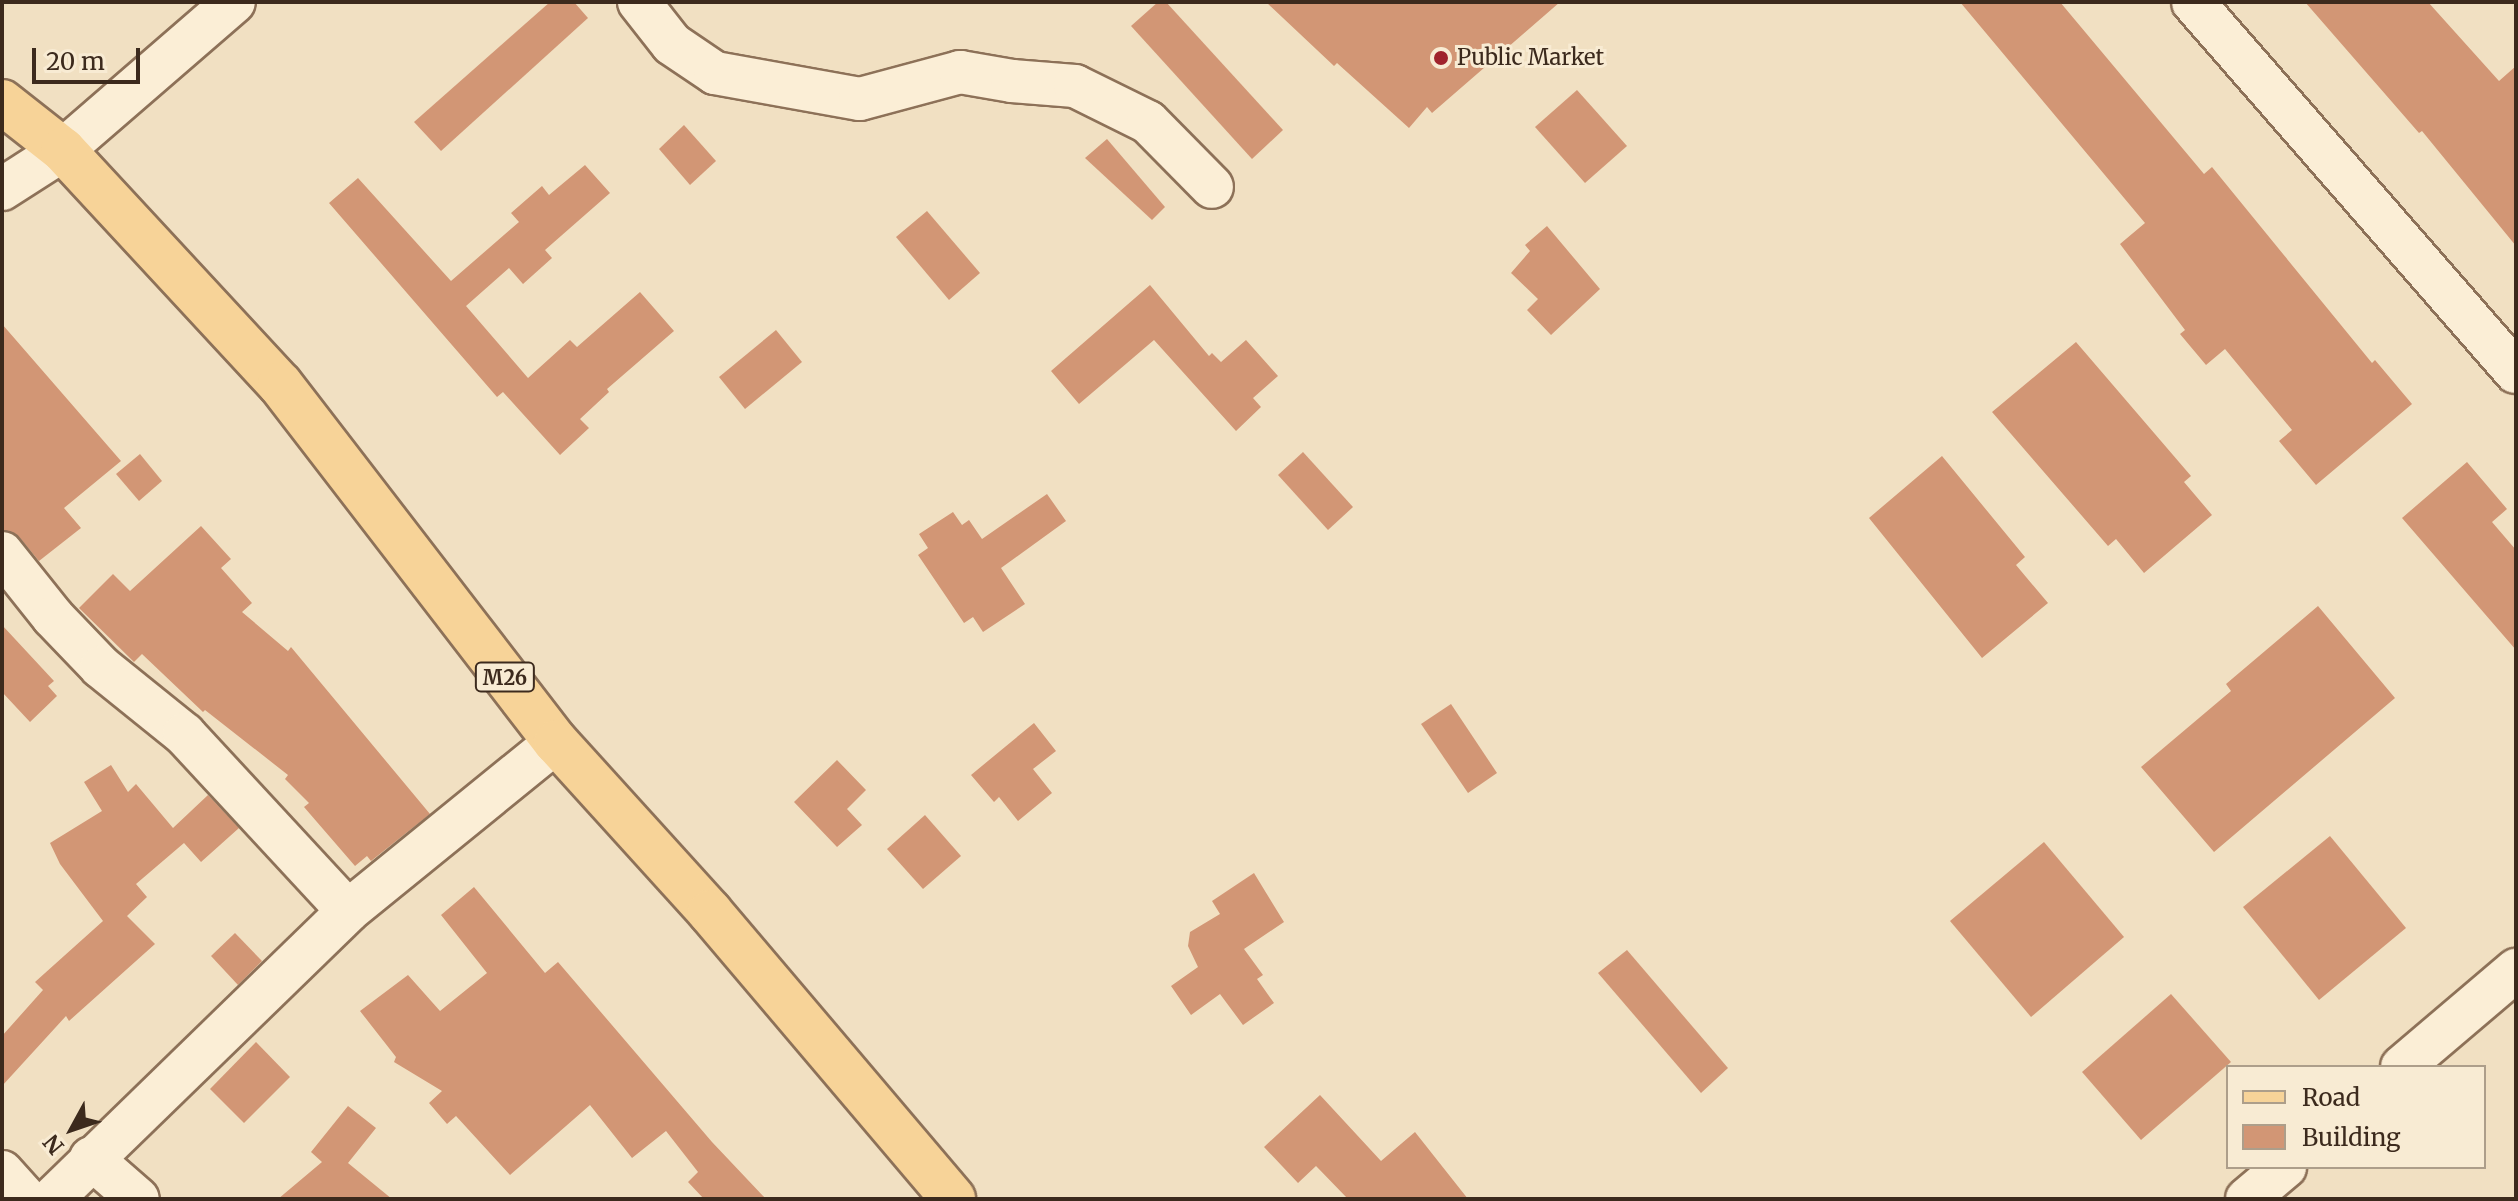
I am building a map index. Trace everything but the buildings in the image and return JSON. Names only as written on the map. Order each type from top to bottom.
[{"type":"main road","name":"M26","points":[[2,102],[63,150],[280,384],[556,742],[710,912],[953,1199]]},
{"type":"street","points":[[2,189],[63,150],[234,2]]},
{"type":"street","points":[[639,2],[672,44],[715,73],[860,99],[960,72],[1012,81],[1075,86],[1148,122],[1212,187]]},
{"type":"street","points":[[2193,2],[2516,372]]},
{"type":"street","points":[[2,553],[53,617],[101,667],[184,734],[348,911]]},
{"type":"street","points":[[52,1199],[348,911],[556,742]]},
{"type":"street","points":[[2404,1065],[2516,970]]},
{"type":"street","points":[[91,1158],[138,1199]]},
{"type":"street","points":[[2247,1199],[2283,1169]]},
{"type":"street","points":[[2,1172],[26,1199]]},
{"type":"place","name":"Public Market","points":[[1441,58]]}]
